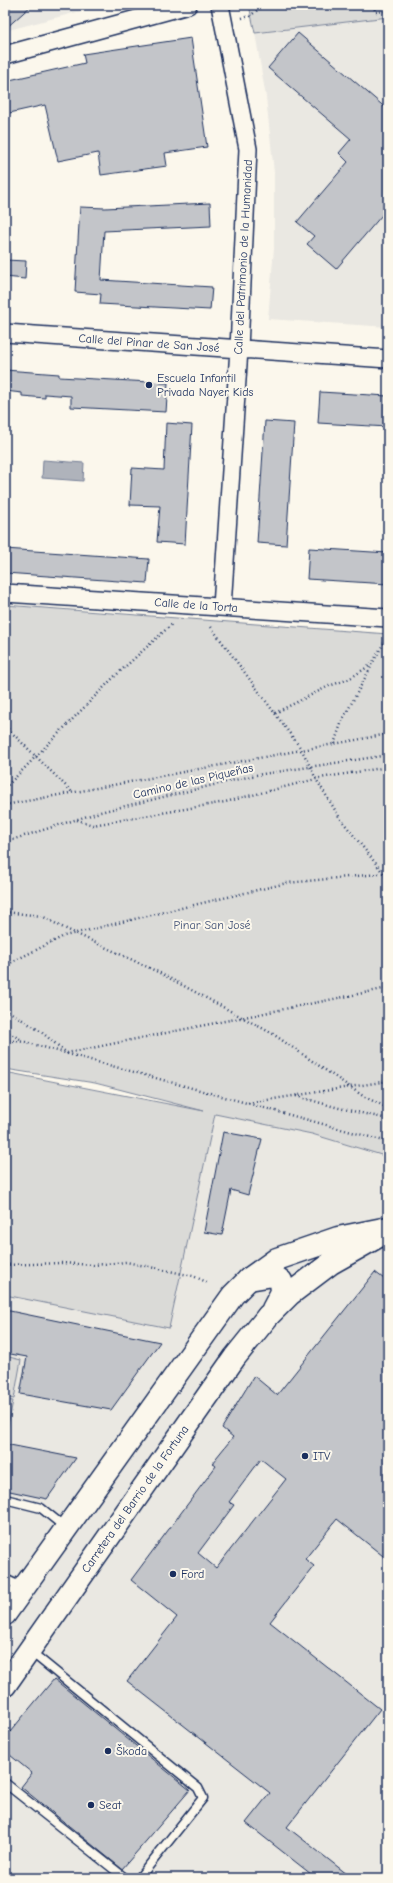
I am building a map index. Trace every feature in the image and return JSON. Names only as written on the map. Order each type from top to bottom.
[{"type":"main road","points":[[5,1614],[15,1583],[67,1528],[234,1295],[249,1279],[278,1259],[338,1238],[388,1228]]},
{"type":"main road","name":"Carretera del Barrio de la Fortuna","points":[[5,1685],[235,1357],[268,1316],[290,1294],[331,1263],[388,1231]]},
{"type":"main road","name":"Carretera del Barrio de la Fortuna","points":[[249,1279],[273,1275],[281,1281],[282,1292],[268,1316]]},
{"type":"street","points":[[5,55],[188,5]]},
{"type":"street","name":"Calle del Patrimonio de la Humanidad","points":[[220,5],[248,149],[239,349],[222,607]]},
{"type":"street","name":"Calle del Pinar de San José","points":[[5,333],[388,358]]},
{"type":"street","name":"Calle de la Torta","points":[[5,593],[388,618]]},
{"type":"lane","points":[[5,1499],[41,1508],[67,1528]]},
{"type":"lane","points":[[29,1651],[198,1788],[203,1798],[139,1878]]},
{"type":"lane","points":[[5,1782],[125,1878]]},
{"type":"path","points":[[242,18],[250,16],[264,5]]},
{"type":"path","points":[[374,5],[375,12],[388,10]]},
{"type":"path","points":[[5,788],[114,677],[172,624]]},
{"type":"path","points":[[211,627],[302,750],[316,779],[340,818],[388,879]]},
{"type":"path","points":[[334,744],[342,721],[386,639]]},
{"type":"path","points":[[275,713],[329,686],[349,678],[372,664]]},
{"type":"path","points":[[5,726],[35,758],[72,792]]},
{"type":"path","name":"Camino de las Piqueñas","points":[[5,805],[388,734]]},
{"type":"path","name":"Camino de las Piqueñas","points":[[5,842],[100,812],[256,775],[388,755]]},
{"type":"path","points":[[77,820],[93,824],[225,802],[316,779],[388,767]]},
{"type":"path","points":[[5,968],[12,962],[64,936],[76,933],[287,883],[388,873]]},
{"type":"path","points":[[5,912],[42,916],[158,972],[273,1034],[350,1087],[388,1108]]},
{"type":"path","points":[[67,1053],[388,988]]},
{"type":"path","points":[[5,1009],[40,1031],[67,1053]]},
{"type":"path","points":[[5,1031],[25,1042]]},
{"type":"path","points":[[5,1040],[25,1042],[67,1053],[388,1142]]},
{"type":"path","points":[[245,1103],[388,1081]]},
{"type":"path","points":[[295,1095],[338,1108],[388,1119]]},
{"type":"path","points":[[5,1266],[61,1263],[93,1265],[126,1262],[193,1276],[209,1283]]},
{"type":"shaded area","points":[[5,5],[104,5],[5,31]]},
{"type":"shaded area","points":[[388,17],[388,327],[268,319],[274,248],[274,173],[266,97],[255,33]]},
{"type":"shaded area","points":[[43,460],[84,463],[83,481],[42,478]]},
{"type":"shaded area","points":[[215,1114],[312,1134],[388,1157],[388,1878],[5,1878],[5,1295],[169,1328]]},
{"type":"green space","points":[[249,5],[388,5],[388,17],[255,33]]},
{"type":"green space","name":"Pinar San José","points":[[5,605],[388,634],[388,1157],[312,1134],[215,1114],[169,1328],[5,1295],[5,1072],[204,1111],[95,1083],[5,1069]]},
{"type":"green space","points":[[5,1356],[21,1360],[14,1399],[5,1397]]},
{"type":"green space","points":[[5,1400],[13,1401],[5,1440]]},
{"type":"building","points":[[5,5],[32,5],[5,29]]},
{"type":"building","points":[[298,33],[388,110],[388,208],[336,269],[307,244],[314,236],[297,222],[348,162],[339,153],[351,139],[268,68]]},
{"type":"building","points":[[191,38],[207,147],[165,153],[167,166],[101,175],[98,153],[58,161],[45,105],[5,114],[5,81],[85,63],[83,54]]},
{"type":"building","points":[[210,203],[211,226],[104,231],[101,280],[212,287],[210,310],[100,304],[101,294],[75,292],[80,207],[105,208]]},
{"type":"building","points":[[5,260],[26,261],[25,279],[5,277]]},
{"type":"building","points":[[5,370],[59,374],[59,377],[168,383],[166,412],[71,407],[71,396],[45,394],[45,398],[22,396],[22,393],[5,391]]},
{"type":"building","points":[[320,392],[388,396],[388,427],[318,423]]},
{"type":"building","points":[[265,421],[294,423],[286,545],[257,543]]},
{"type":"building","points":[[166,423],[192,425],[185,544],[157,542],[160,506],[130,505],[132,468],[164,470]]},
{"type":"building","points":[[309,548],[388,553],[388,584],[307,579]]},
{"type":"building","points":[[5,549],[149,559],[147,583],[5,573]]},
{"type":"building","points":[[223,1132],[262,1139],[248,1195],[231,1190],[222,1235],[204,1232]]},
{"type":"building","points":[[375,1272],[388,1282],[388,1560],[337,1519],[305,1559],[314,1566],[270,1622],[380,1709],[287,1827],[352,1878],[316,1878],[246,1823],[270,1793],[127,1681],[177,1617],[131,1580],[216,1466],[212,1463],[233,1437],[222,1428],[254,1376],[277,1395]],"holes":[[[261,1459],[286,1479],[216,1568],[198,1553],[234,1505],[229,1502]]]},
{"type":"building","points":[[5,1310],[160,1342],[111,1410],[20,1394],[27,1357],[5,1353]]},
{"type":"building","points":[[5,1444],[76,1458],[47,1499],[5,1490]]},
{"type":"building","points":[[54,1679],[190,1790],[122,1869],[21,1787],[32,1773],[5,1751],[5,1738]]},
{"type":"place","name":"Escuela Infantil Privada Nayer Kids","points":[[149,385]]},
{"type":"place","name":"ITV","points":[[305,1456]]},
{"type":"place","name":"Ford","points":[[173,1574]]},
{"type":"place","name":"Škoda","points":[[108,1751]]},
{"type":"place","name":"Seat","points":[[91,1805]]}]
